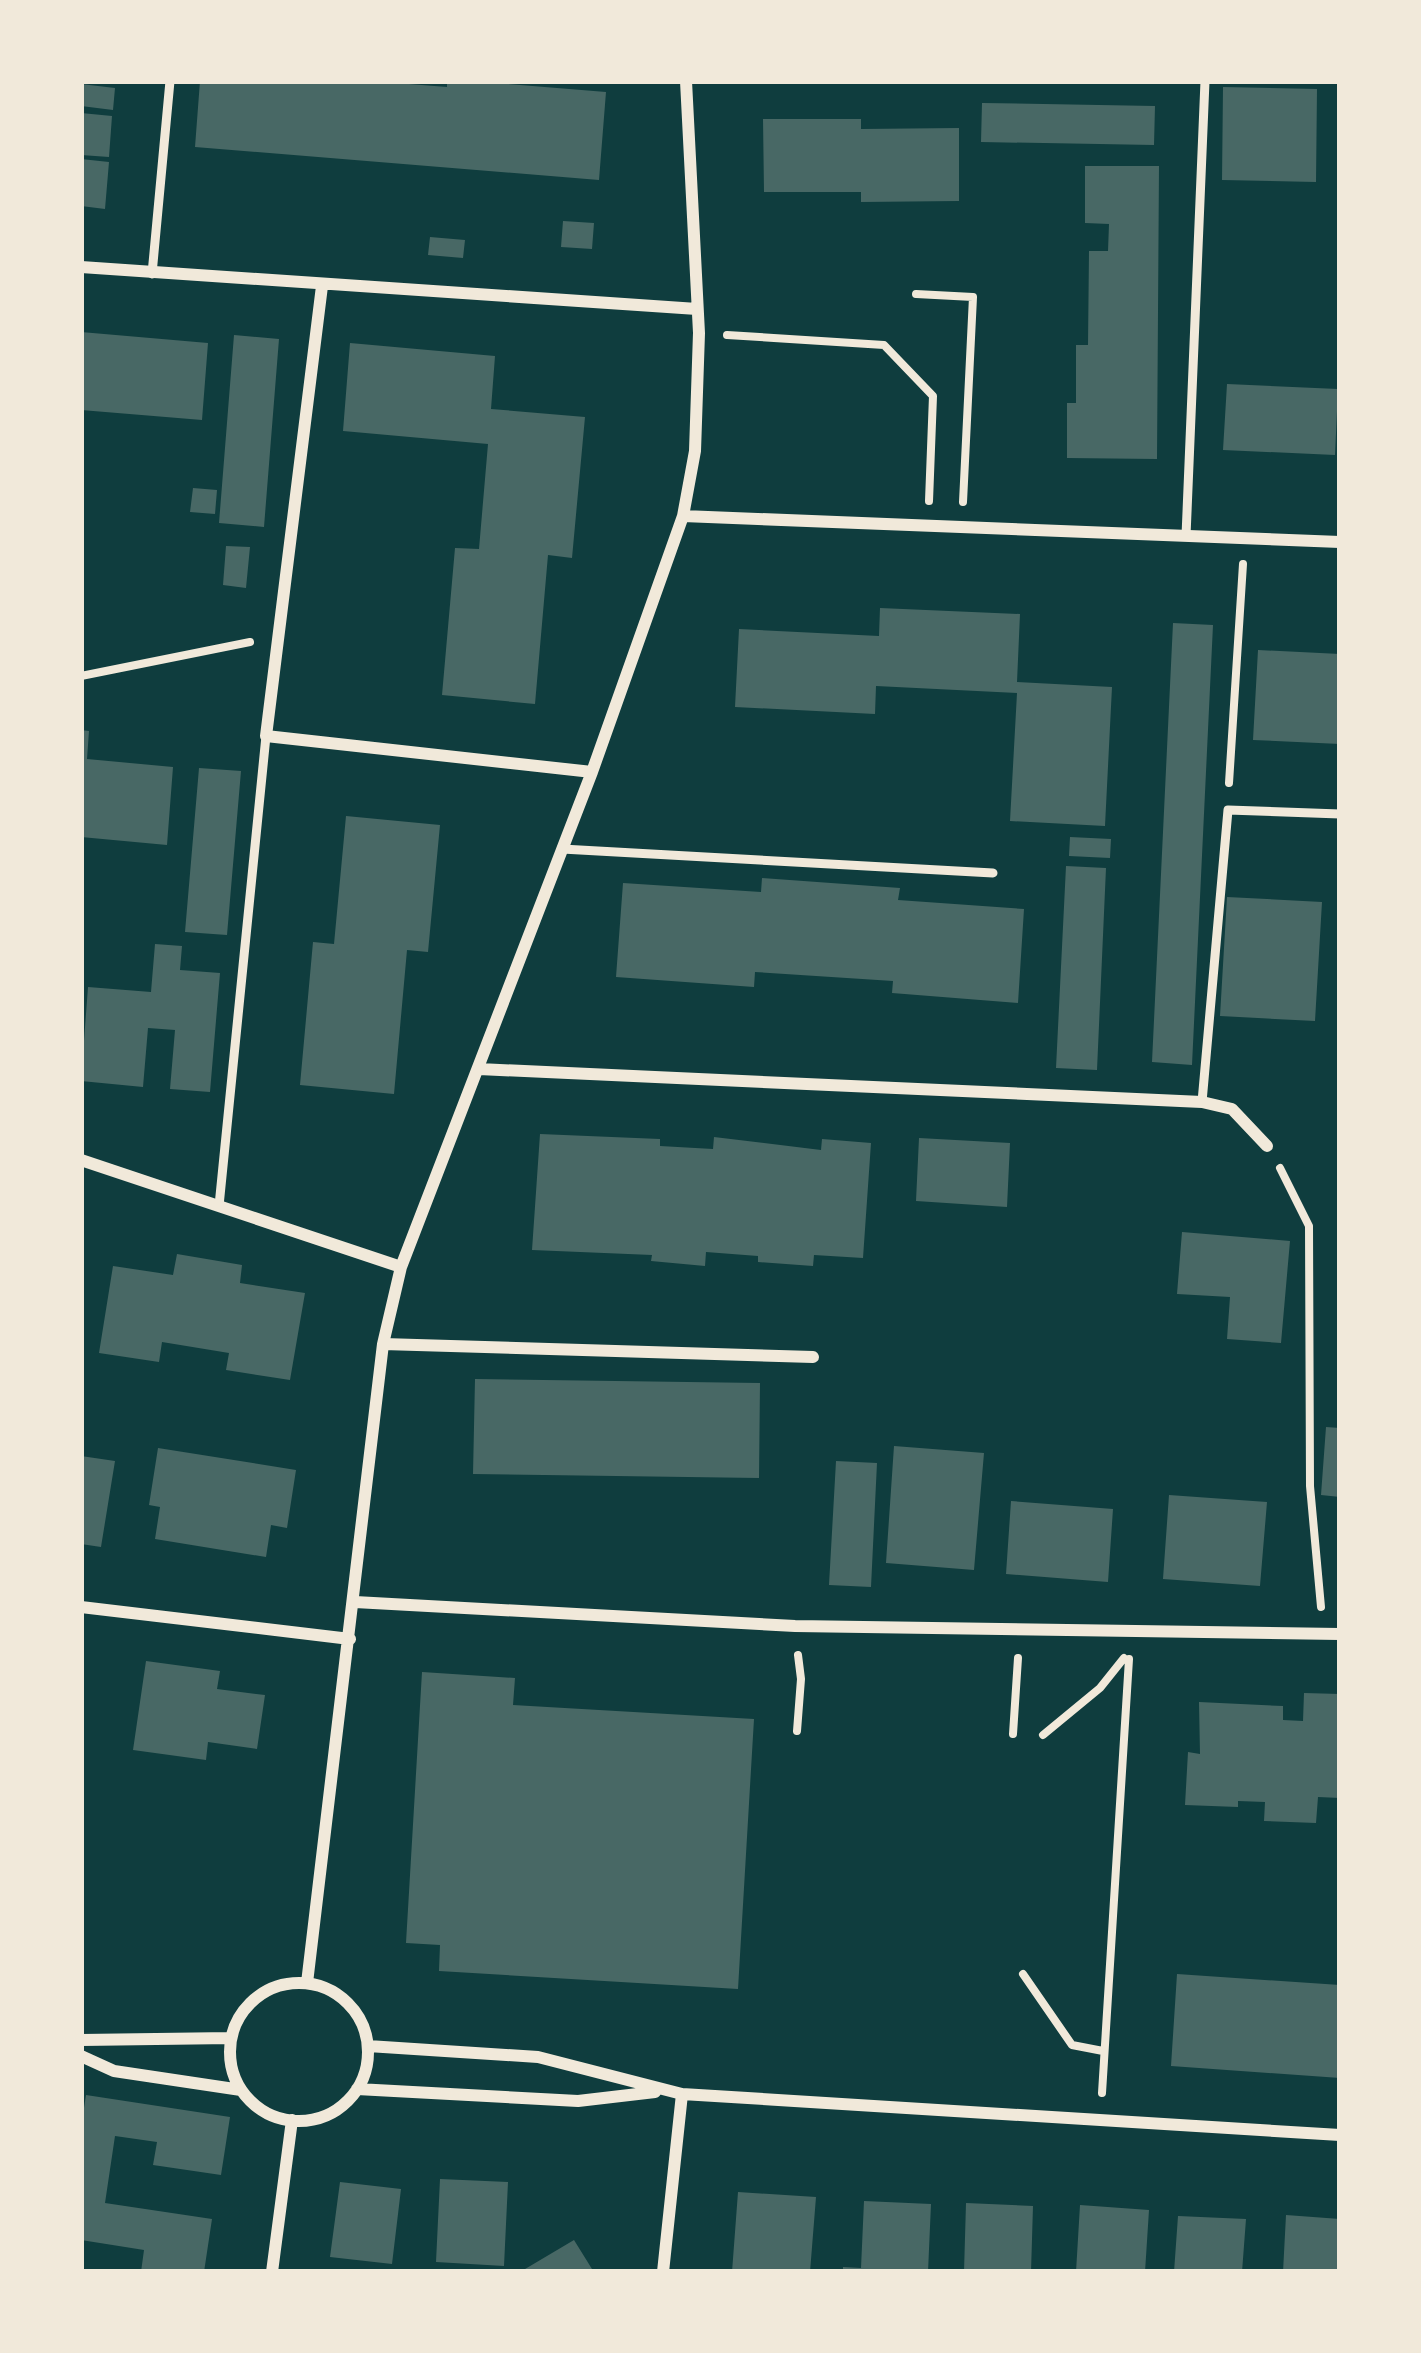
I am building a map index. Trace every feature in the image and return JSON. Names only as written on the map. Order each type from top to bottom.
[{"type":"street","points":[[307,1983],[383,1345],[401,1267],[592,772],[683,516],[695,451],[699,333],[686,81]]},
{"type":"street","points":[[81,267],[698,309]]},
{"type":"street","points":[[322,286],[266,736],[592,772]]},
{"type":"street","points":[[683,516],[1340,542]]},
{"type":"street","points":[[478,1070],[1202,1102],[1232,1109],[1267,1146]]},
{"type":"street","points":[[81,1160],[401,1267]]},
{"type":"street","points":[[383,1345],[813,1357]]},
{"type":"street","points":[[355,1601],[795,1626],[1340,1634]]},
{"type":"street","points":[[81,1607],[350,1639]]},
{"type":"street","points":[[307,1983],[343,2000],[357,2015],[368,2046],[357,2089],[335,2110],[314,2119],[292,2120],[254,2105],[241,2090],[232,2070],[231,2038],[245,2008],[263,1993],[284,1984],[307,1983]]},
{"type":"street","points":[[81,2040],[231,2038]]},
{"type":"street","points":[[368,2046],[538,2057],[682,2094],[1340,2135]]},
{"type":"street","points":[[81,2056],[114,2071],[241,2090]]},
{"type":"street","points":[[357,2089],[578,2101],[662,2091]]},
{"type":"street","points":[[663,2272],[682,2094]]},
{"type":"street","points":[[272,2272],[292,2120]]},
{"type":"lane","points":[[152,274],[170,81]]},
{"type":"lane","points":[[1186,536],[1205,81]]},
{"type":"lane","points":[[219,1206],[266,736]]},
{"type":"lane","points":[[1202,1102],[1228,810],[1340,814]]},
{"type":"lane","points":[[562,849],[993,873]]},
{"type":"path","points":[[916,294],[973,297],[962,528]]},
{"type":"path","points":[[699,333],[884,345],[933,396],[928,527]]},
{"type":"path","points":[[1228,810],[1245,538]]},
{"type":"path","points":[[81,676],[279,636]]},
{"type":"path","points":[[1267,1146],[1309,1226],[1310,1486],[1324,1635]]},
{"type":"path","points":[[795,1626],[801,1679],[797,1731]]},
{"type":"path","points":[[1013,1734],[1019,1629]]},
{"type":"path","points":[[1043,1735],[1100,1688],[1129,1652],[1101,2120]]},
{"type":"path","points":[[1022,1974],[1072,2045],[1104,2051]]},
{"type":"building","points":[[200,81],[371,81],[447,87],[447,81],[472,81],[606,92],[599,180],[195,147]]},
{"type":"building","points":[[81,84],[115,88],[113,110],[81,106]]},
{"type":"building","points":[[1223,87],[1317,89],[1316,182],[1222,180]]},
{"type":"building","points":[[982,103],[1155,106],[1154,145],[981,142]]},
{"type":"building","points":[[81,113],[112,116],[109,157],[81,155]]},
{"type":"building","points":[[763,119],[861,119],[861,129],[959,128],[959,201],[861,202],[861,192],[764,192]]},
{"type":"building","points":[[81,159],[109,162],[105,209],[81,206]]},
{"type":"building","points":[[1085,166],[1159,166],[1157,459],[1067,458],[1067,403],[1076,403],[1076,345],[1088,345],[1089,251],[1108,251],[1109,224],[1085,223]]},
{"type":"building","points":[[563,221],[594,223],[592,249],[561,247]]},
{"type":"building","points":[[430,237],[465,240],[463,258],[428,255]]},
{"type":"building","points":[[81,332],[208,343],[202,420],[81,410]]},
{"type":"building","points":[[234,335],[279,339],[264,527],[219,523]]},
{"type":"building","points":[[350,343],[495,356],[491,409],[585,417],[572,558],[548,555],[535,704],[442,695],[455,548],[479,549],[488,444],[343,431]]},
{"type":"building","points":[[1227,384],[1338,389],[1335,455],[1223,450]]},
{"type":"building","points":[[193,488],[217,490],[215,514],[190,512]]},
{"type":"building","points":[[226,546],[250,547],[246,588],[223,585]]},
{"type":"building","points":[[880,608],[1020,614],[1017,682],[1112,687],[1105,826],[1010,821],[1017,693],[876,686],[875,714],[735,707],[739,629],[879,636]]},
{"type":"building","points":[[1173,623],[1213,625],[1192,1065],[1152,1062]]},
{"type":"building","points":[[1258,650],[1340,654],[1340,744],[1253,740]]},
{"type":"building","points":[[81,730],[89,731],[87,759],[173,767],[167,845],[81,837]]},
{"type":"building","points":[[199,768],[241,771],[227,935],[185,932]]},
{"type":"building","points":[[346,816],[440,825],[428,952],[407,950],[394,1094],[300,1085],[313,942],[334,944]]},
{"type":"building","points":[[1070,837],[1111,839],[1110,858],[1069,856]]},
{"type":"building","points":[[1066,866],[1106,868],[1097,1070],[1056,1068]]},
{"type":"building","points":[[762,878],[900,888],[898,900],[1024,909],[1018,1003],[892,993],[893,981],[755,972],[754,987],[616,977],[623,883],[761,892]]},
{"type":"building","points":[[1227,897],[1322,902],[1315,1021],[1220,1016]]},
{"type":"building","points":[[155,944],[182,946],[180,970],[220,973],[210,1092],[170,1089],[175,1030],[148,1028],[143,1087],[81,1081],[88,987],[151,992]]},
{"type":"building","points":[[540,1134],[660,1139],[660,1146],[713,1149],[714,1137],[821,1150],[822,1139],[871,1143],[863,1258],[814,1255],[813,1266],[706,1252],[705,1266],[651,1261],[652,1255],[532,1250]]},
{"type":"building","points":[[919,1138],[1010,1143],[1007,1207],[916,1201]]},
{"type":"building","points":[[1182,1232],[1290,1241],[1281,1343],[1227,1339],[1230,1297],[1177,1294]]},
{"type":"building","points":[[177,1254],[242,1265],[240,1283],[305,1293],[290,1380],[226,1370],[229,1353],[162,1342],[159,1362],[99,1353],[113,1266],[173,1275]]},
{"type":"building","points":[[475,1379],[760,1383],[759,1478],[473,1474]]},
{"type":"building","points":[[1326,1427],[1340,1428],[1340,1497],[1321,1495]]},
{"type":"building","points":[[894,1446],[984,1453],[974,1570],[886,1563]]},
{"type":"building","points":[[158,1448],[296,1470],[287,1528],[271,1525],[266,1557],[155,1539],[160,1507],[149,1505]]},
{"type":"building","points":[[81,1456],[115,1461],[101,1547],[81,1544]]},
{"type":"building","points":[[836,1461],[877,1463],[871,1587],[829,1585]]},
{"type":"building","points":[[1169,1495],[1267,1502],[1260,1586],[1163,1579]]},
{"type":"building","points":[[1011,1501],[1113,1509],[1108,1582],[1006,1574]]},
{"type":"building","points":[[146,1661],[220,1671],[217,1689],[265,1695],[257,1749],[208,1742],[206,1760],[133,1750]]},
{"type":"building","points":[[422,1672],[515,1678],[513,1705],[754,1719],[738,1989],[439,1971],[440,1945],[406,1943]]},
{"type":"building","points":[[1304,1693],[1340,1694],[1340,1798],[1318,1797],[1316,1823],[1264,1821],[1265,1802],[1238,1801],[1238,1807],[1185,1805],[1188,1752],[1200,1754],[1199,1702],[1283,1706],[1283,1720],[1303,1721]]},
{"type":"building","points":[[1177,1974],[1340,1985],[1340,2078],[1171,2066]]},
{"type":"building","points":[[86,2095],[230,2117],[221,2175],[153,2165],[157,2142],[115,2136],[105,2203],[212,2219],[204,2272],[141,2272],[144,2250],[81,2240],[81,2127]]},
{"type":"building","points":[[440,2179],[508,2182],[504,2266],[436,2262]]},
{"type":"building","points":[[340,2182],[401,2189],[392,2264],[330,2257]]},
{"type":"building","points":[[738,2192],[816,2197],[810,2272],[732,2272]]},
{"type":"building","points":[[864,2201],[931,2204],[928,2272],[843,2272],[843,2267],[861,2268]]},
{"type":"building","points":[[966,2203],[1033,2206],[1031,2272],[964,2272]]},
{"type":"building","points":[[1080,2205],[1149,2210],[1145,2272],[1076,2272]]},
{"type":"building","points":[[1286,2215],[1340,2219],[1340,2272],[1283,2272]]},
{"type":"building","points":[[1178,2216],[1246,2219],[1242,2272],[1174,2272]]},
{"type":"building","points":[[574,2240],[592,2269],[588,2272],[520,2272]]}]
